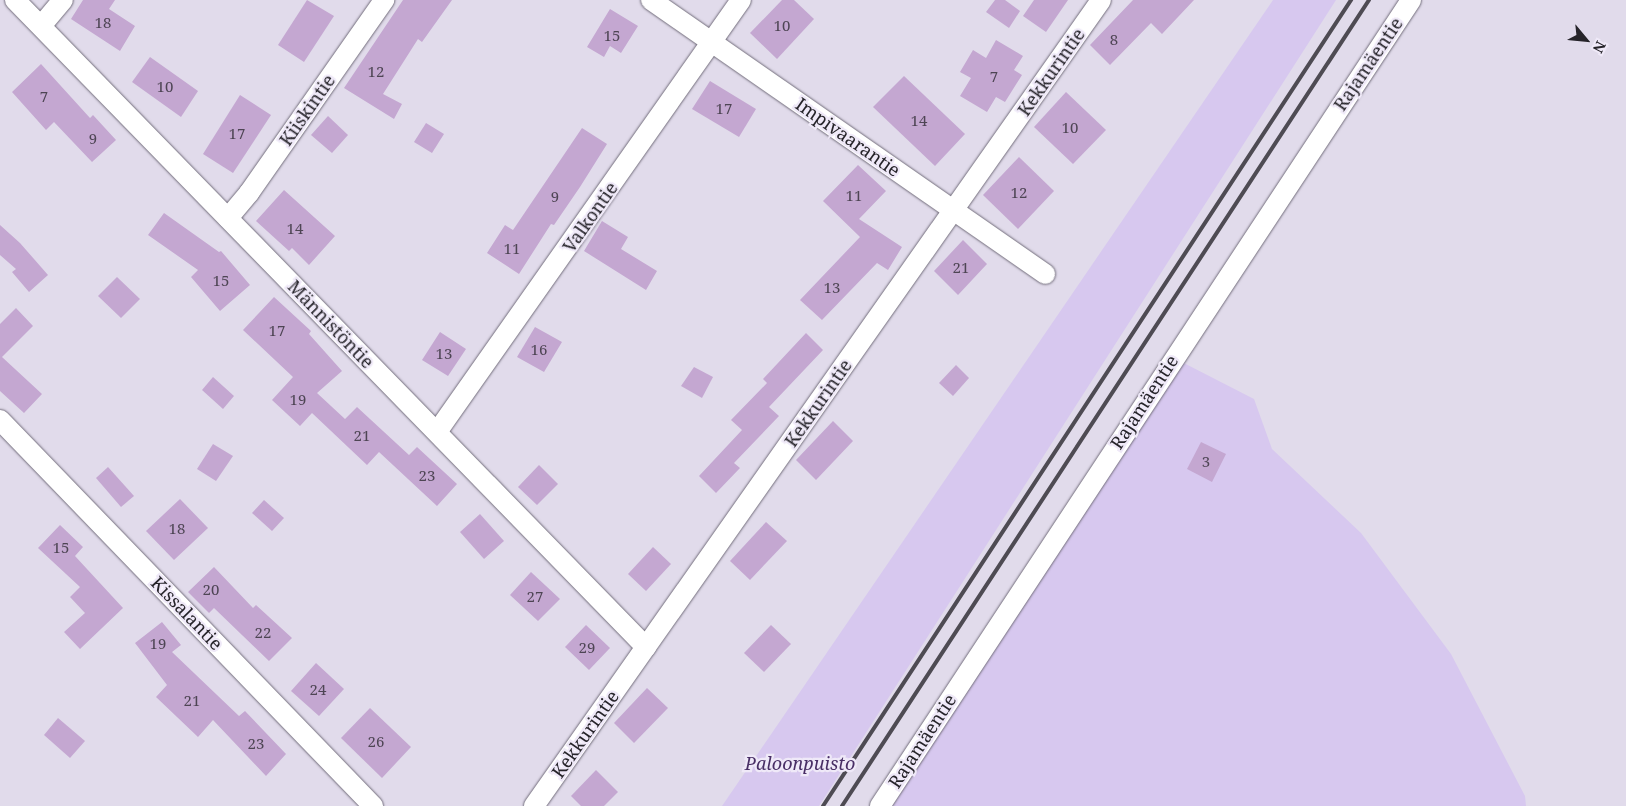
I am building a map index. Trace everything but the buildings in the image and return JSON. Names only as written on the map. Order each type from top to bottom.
[{"type":"street","name":"Männistöntie","points":[[16,0],[646,647]]},
{"type":"street","points":[[41,26],[63,0]]},
{"type":"street","name":"Kiiskintie","points":[[228,218],[249,193],[384,0]]},
{"type":"street","name":"Impivaarantie","points":[[651,0],[1045,274]]},
{"type":"street","name":"Valkontie","points":[[437,432],[741,0]]},
{"type":"street","name":"Kekkurintie","points":[[534,806],[1101,0]]},
{"type":"street","name":"Rajamäentie","points":[[880,806],[1411,0]]},
{"type":"street","name":"Kissalantie","points":[[0,420],[373,806]]},
{"type":"green space","name":"Paloonpuisto","points":[[1273,0],[1336,0],[819,806],[722,806]]},
{"type":"green space","points":[[1174,358],[1254,399],[1272,449],[1361,533],[1451,654],[1525,796],[1526,806],[880,806]]},
{"type":"railway","points":[[823,806],[1351,0]]},
{"type":"railway","points":[[842,806],[1369,0]]}]
